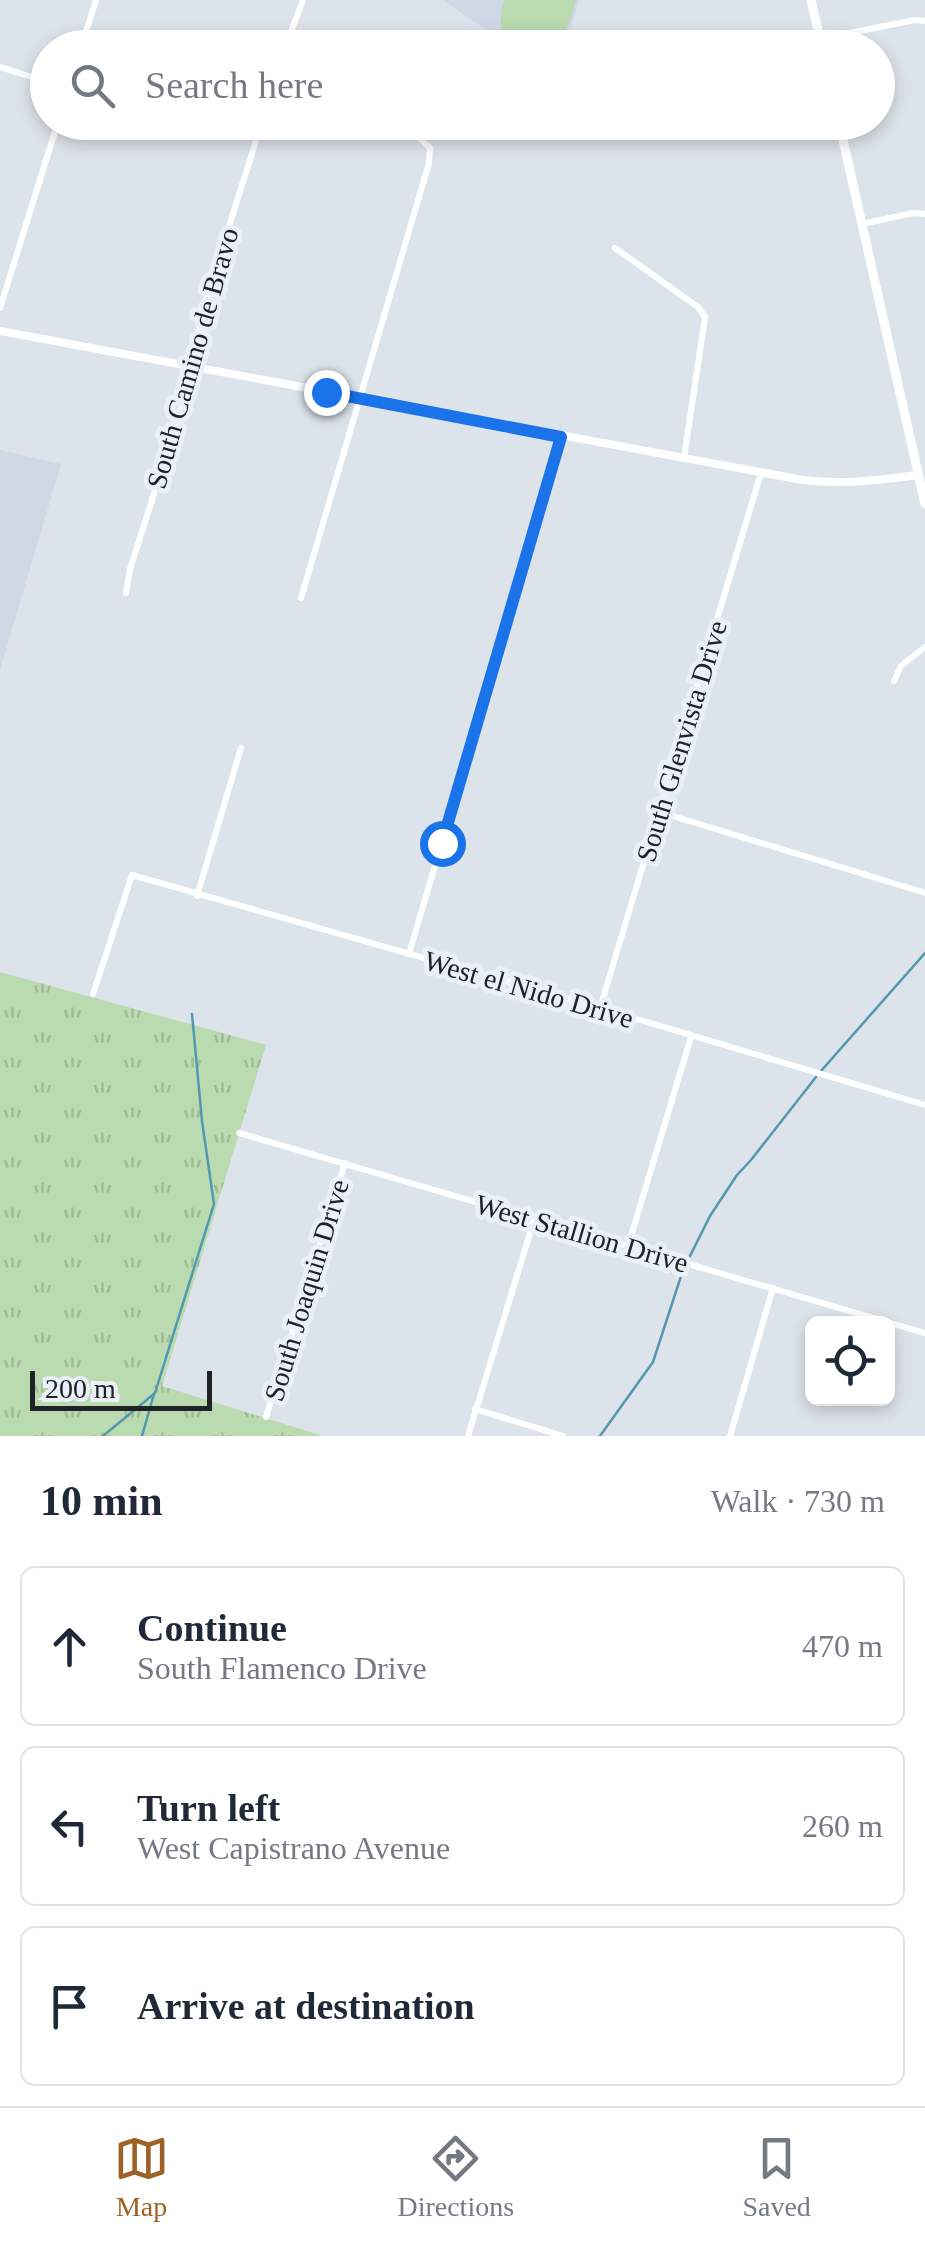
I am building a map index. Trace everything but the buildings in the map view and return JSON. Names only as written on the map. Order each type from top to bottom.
[{"type":"main road","points":[[811,0],[818,30]]},
{"type":"main road","points":[[843,140],[925,504]]},
{"type":"street","points":[[87,30],[96,0]]},
{"type":"street","points":[[292,30],[303,0]]},
{"type":"street","points":[[872,30],[925,20]]},
{"type":"street","points":[[0,67],[30,76]]},
{"type":"street","points":[[0,308],[52,140]]},
{"type":"street","name":"South Camino de Bravo","points":[[126,593],[189,384],[190,366],[212,283],[256,140]]},
{"type":"street","points":[[300,598],[429,163],[430,148],[421,140]]},
{"type":"street","points":[[862,224],[925,214]]},
{"type":"street","points":[[615,248],[698,307],[706,317],[684,458]]},
{"type":"street","points":[[0,331],[762,474],[840,484],[919,475]]},
{"type":"street","points":[[409,954],[561,437]]},
{"type":"street","name":"South Glenvista Drive","points":[[600,1008],[762,474]]},
{"type":"street","points":[[894,681],[901,666],[925,646]]},
{"type":"street","points":[[197,896],[242,748]]},
{"type":"street","points":[[660,812],[925,893]]},
{"type":"street","name":"West el Nido Drive","points":[[93,994],[132,876],[600,1008],[925,1105]]},
{"type":"street","points":[[628,1246],[692,1037]]},
{"type":"street","name":"West Stallion Drive","points":[[239,1133],[925,1333]]},
{"type":"street","name":"South Joaquin Drive","points":[[266,1416],[346,1164]]},
{"type":"street","points":[[468,1436],[534,1220]]},
{"type":"street","points":[[730,1436],[772,1288]]},
{"type":"street","points":[[475,1410],[563,1436]]},
{"type":"shaded area","points":[[443,0],[579,0],[570,30],[486,30]]},
{"type":"shaded area","points":[[0,450],[61,464],[0,670]]},
{"type":"green space","points":[[504,0],[576,0],[565,30],[503,30]]},
{"type":"green space","points":[[0,972],[266,1045],[162,1386],[323,1436],[0,1436]]},
{"type":"waterway","points":[[821,1071],[925,953]]},
{"type":"waterway","points":[[103,1436],[155,1393],[214,1204],[192,1014]]},
{"type":"waterway","points":[[600,1436],[653,1362],[683,1270],[710,1216],[737,1175],[816,1077]]},
{"type":"waterway","points":[[142,1436],[154,1394]]},
{"type":"route","points":[[326,392],[561,437],[442,843]]}]
